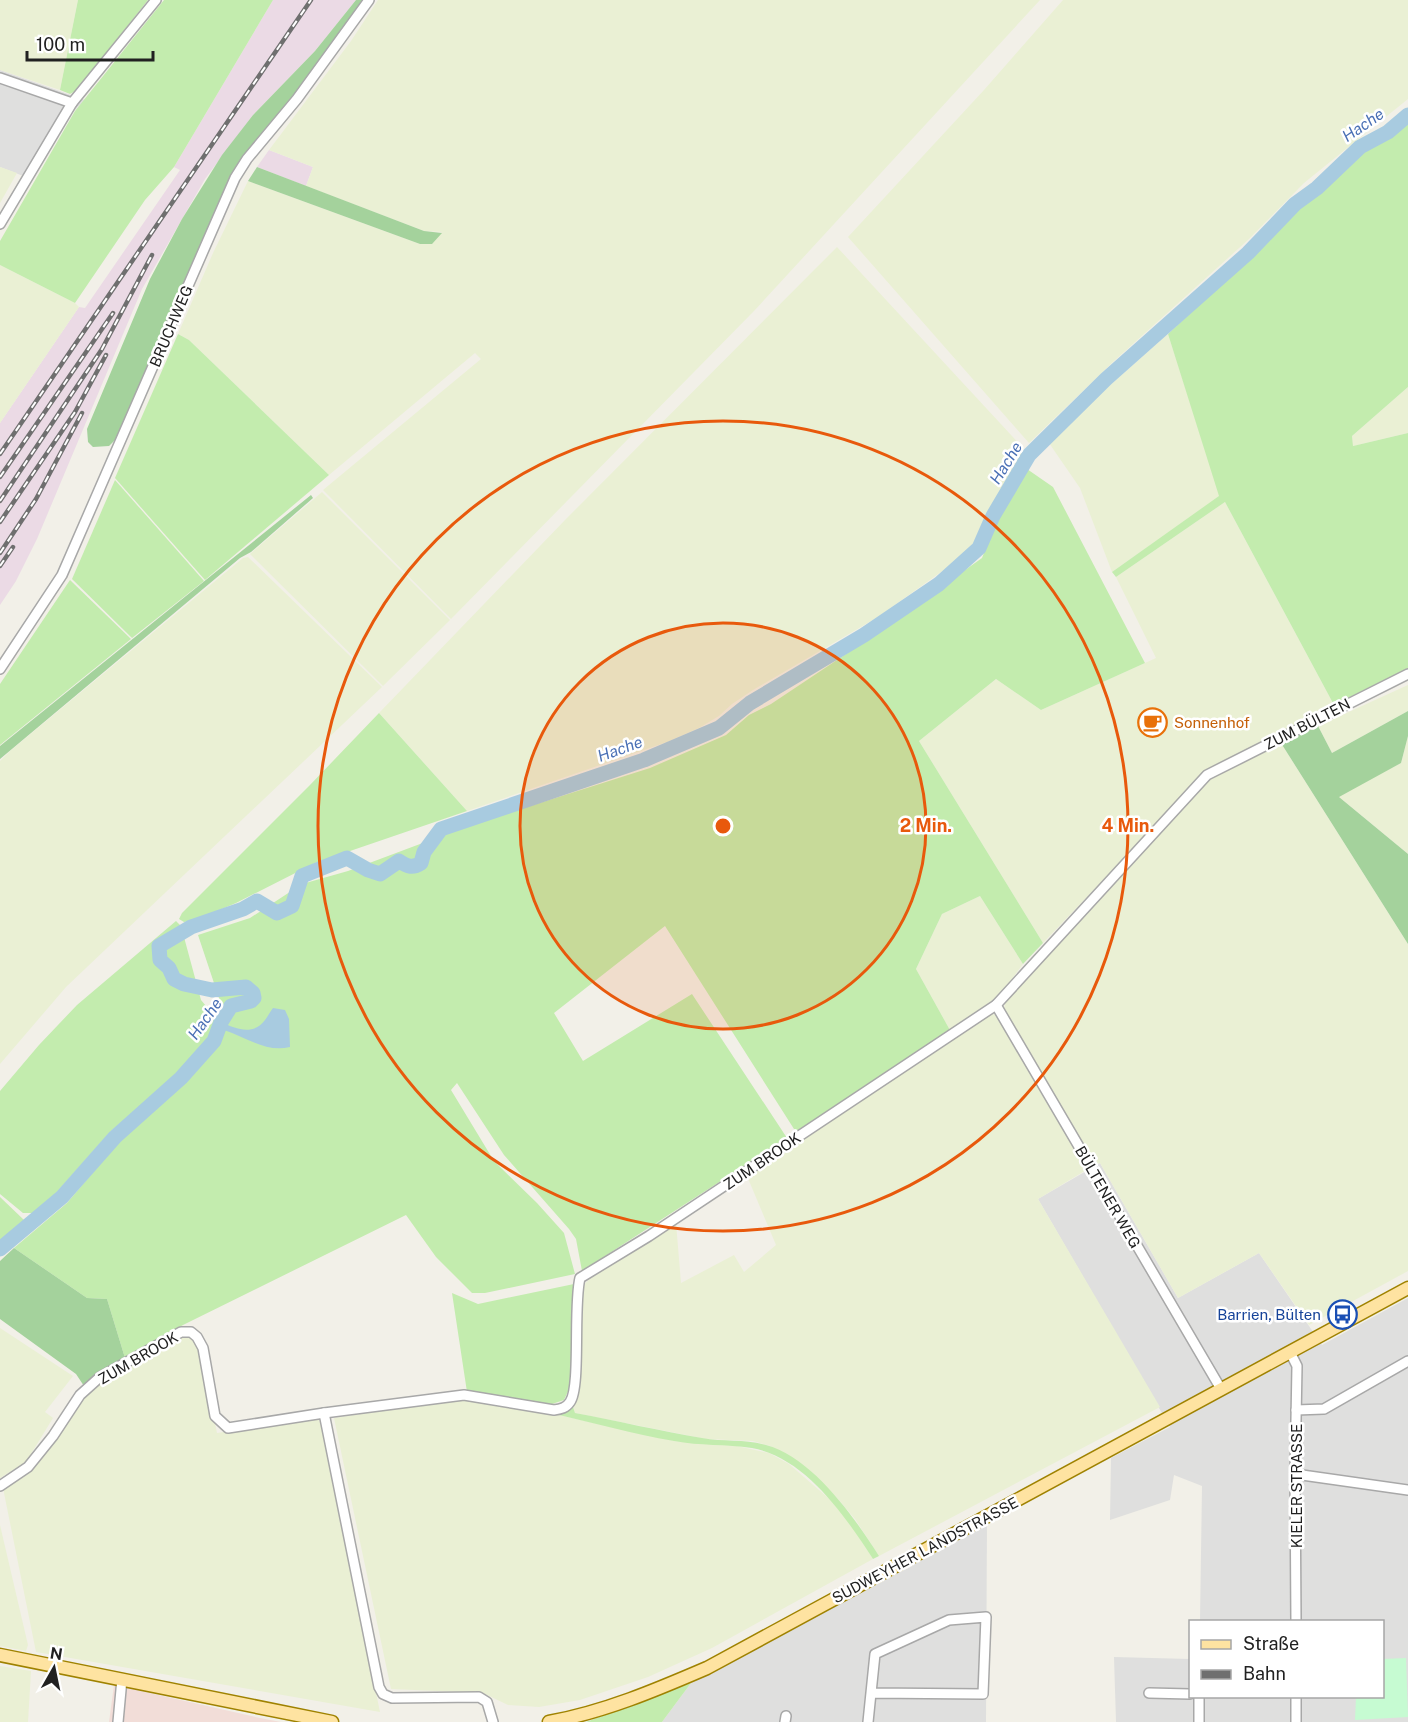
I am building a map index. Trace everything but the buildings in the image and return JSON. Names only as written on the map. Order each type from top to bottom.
[{"type":"main road","name":"SUDWEYHER LANDSTRASSE","points":[[549,1722],[605,1708],[707,1668],[1408,1288]]},
{"type":"main road","points":[[0,1656],[332,1722]]},
{"type":"street","points":[[0,224],[72,103],[156,0]]},
{"type":"street","name":"BRUCHWEG","points":[[0,669],[62,575],[234,178],[297,99],[369,0]]},
{"type":"street","points":[[0,78],[72,103]]},
{"type":"street","name":"ZUM BÜLTEN","points":[[1207,775],[1408,674]]},
{"type":"street","name":"ZUM BROOK","points":[[0,1486],[28,1467],[53,1436],[80,1395],[100,1377],[181,1332],[191,1332],[203,1348],[215,1416],[228,1428],[465,1395],[554,1410],[566,1407],[572,1400],[575,1383],[576,1293],[580,1278],[659,1230],[996,1005],[1207,775]]},
{"type":"street","name":"BÜLTENER WEG","points":[[996,1005],[1221,1389]]},
{"type":"street","name":"KIELER STRASSE","points":[[1290,1352],[1297,1366],[1296,1620]]},
{"type":"street","points":[[1296,1410],[1324,1409],[1408,1361]]},
{"type":"street","points":[[324,1413],[379,1687],[383,1694],[392,1698],[479,1697],[487,1702],[492,1722]]},
{"type":"street","points":[[1295,1474],[1408,1490]]},
{"type":"street","points":[[868,1722],[875,1653],[949,1620],[986,1617],[983,1694],[871,1693]]},
{"type":"street","points":[[118,1722],[122,1679]]},
{"type":"street","points":[[1149,1693],[1189,1694]]},
{"type":"street","points":[[1198,1698],[1199,1722]]},
{"type":"street","points":[[1296,1698],[1296,1722]]},
{"type":"shaded area","points":[[273,0],[356,0],[315,51],[253,115],[205,179],[142,289],[37,539],[16,581],[0,605],[0,423],[79,307],[85,308],[180,170],[174,167]]},
{"type":"shaded area","points":[[0,70],[85,100],[67,118],[31,179],[0,167]]},
{"type":"shaded area","points":[[269,150],[313,167],[306,186],[257,167]]},
{"type":"shaded area","points":[[1100,1163],[1178,1298],[1259,1253],[1322,1345],[1408,1298],[1408,1722],[1116,1722],[1114,1657],[1189,1659],[1189,1698],[1384,1698],[1384,1620],[1200,1620],[1202,1486],[1174,1475],[1170,1500],[1110,1520],[1111,1458],[1170,1427],[1038,1199]]},
{"type":"shaded area","points":[[987,1523],[986,1722],[662,1722],[691,1683]]},
{"type":"shaded area","points":[[114,1685],[260,1718],[281,1722],[109,1722]]},
{"type":"green space","points":[[0,0],[78,0],[60,90],[0,70]]},
{"type":"green space","points":[[78,0],[148,0],[77,90],[70,94],[60,90]]},
{"type":"green space","points":[[164,0],[273,0],[174,167],[145,200],[75,303],[0,265],[0,241],[75,111]]},
{"type":"green space","points":[[356,0],[366,0],[245,156],[118,437],[109,446],[93,447],[88,442],[87,429],[150,279],[182,219],[222,155],[253,115],[315,51]]},
{"type":"green space","points":[[378,0],[1040,0],[754,311],[451,619],[323,490],[481,359],[475,353],[329,475],[189,340],[178,334],[213,253],[248,181],[420,244],[442,232],[424,231],[306,186],[313,167],[269,150],[351,41]]},
{"type":"green space","points":[[1063,0],[1408,0],[1408,99],[1304,183],[1249,239],[1113,362],[1029,443],[848,237],[984,90]]},
{"type":"green space","points":[[1408,118],[1408,387],[1352,436],[1353,446],[1408,433],[1408,668],[1334,705],[1225,502],[1116,577],[1112,572],[1219,496],[1168,334],[1252,255],[1297,208],[1320,191],[1363,150]]},
{"type":"green space","points":[[0,167],[17,173],[0,203]]},
{"type":"green space","points":[[257,167],[424,231],[442,233],[432,244],[420,244],[248,181]]},
{"type":"green space","points":[[837,247],[1025,450],[985,520],[977,542],[969,552],[878,617],[753,690],[699,728],[667,742],[467,811],[379,713],[565,520]]},
{"type":"green space","points":[[0,265],[79,307],[0,423]]},
{"type":"green space","points":[[178,334],[189,340],[329,475],[205,580],[115,478]]},
{"type":"green space","points":[[1168,334],[1220,496],[1112,572],[1080,488],[1049,443]]},
{"type":"green space","points":[[1408,387],[1408,433],[1353,446],[1352,436]]},
{"type":"green space","points":[[1027,469],[1053,487],[1145,663],[1041,710],[996,679],[919,741],[1043,943],[1023,964],[980,896],[942,914],[916,969],[951,1032],[798,1130],[794,1129],[665,926],[554,1013],[583,1061],[692,994],[787,1138],[582,1271],[576,1239],[504,1155],[457,1083],[451,1090],[494,1161],[564,1233],[575,1274],[485,1293],[472,1293],[436,1257],[406,1215],[183,1325],[125,1358],[107,1299],[87,1298],[14,1248],[67,1203],[117,1144],[185,1082],[216,1045],[227,1022],[198,935],[250,918],[302,884],[348,871],[476,823],[650,768],[726,735],[749,715],[771,704],[864,642],[982,558],[997,520]]},
{"type":"green space","points":[[115,480],[204,581],[132,638],[72,579]]},
{"type":"green space","points":[[322,492],[450,620],[383,686],[250,554]]},
{"type":"green space","points":[[311,495],[313,498],[251,552],[240,558],[0,759],[0,746]]},
{"type":"green space","points":[[1225,502],[1334,705],[1210,768],[1043,943],[919,741],[996,679],[1041,710],[1156,658],[1116,577]]},
{"type":"green space","points":[[248,557],[382,687],[66,987],[0,1064],[0,761],[243,558]]},
{"type":"green space","points":[[70,580],[131,639],[0,745],[0,684]]},
{"type":"green space","points":[[1408,685],[1408,711],[1332,753],[1318,726]]},
{"type":"green space","points":[[1408,711],[1408,736],[1401,763],[1339,797],[1408,854],[1408,944],[1281,743],[1318,726],[1332,753]]},
{"type":"green space","points":[[379,713],[467,811],[315,863],[203,917],[184,922],[179,919],[182,913]]},
{"type":"green space","points":[[1408,736],[1408,854],[1338,796],[1401,763]]},
{"type":"green space","points":[[1281,743],[1408,944],[1408,1271],[1309,1325],[1259,1253],[1178,1298],[1100,1163],[1093,1166],[1008,1021],[1004,1008],[1006,999],[1210,776]]},
{"type":"green space","points":[[980,896],[1023,964],[993,1005],[951,1032],[916,969],[942,914]]},
{"type":"green space","points":[[176,921],[181,926],[201,1000],[211,1012],[215,1022],[211,1039],[176,1076],[111,1131],[48,1202],[33,1213],[23,1213],[0,1194],[0,1091],[77,1005]]},
{"type":"green space","points":[[990,1013],[998,1016],[1088,1169],[1038,1199],[1160,1407],[879,1556],[855,1519],[838,1499],[794,1459],[770,1446],[753,1441],[706,1439],[575,1413],[573,1407],[577,1399],[579,1383],[582,1286],[676,1223],[681,1283],[734,1255],[744,1272],[776,1245],[747,1176]]},
{"type":"green space","points":[[0,1197],[24,1220],[0,1241]]},
{"type":"green space","points":[[14,1248],[87,1298],[107,1299],[125,1358],[84,1386],[76,1374],[0,1319],[0,1261]]},
{"type":"green space","points":[[574,1284],[570,1387],[564,1400],[552,1404],[467,1392],[452,1293],[478,1304]]},
{"type":"green space","points":[[0,1328],[73,1376],[45,1412],[53,1418],[26,1462],[0,1478]]},
{"type":"green space","points":[[182,1336],[189,1336],[199,1346],[217,1433],[317,1418],[320,1422],[380,1712],[36,1652],[3,1488],[30,1469],[83,1397],[101,1380]]},
{"type":"green space","points":[[461,1399],[550,1413],[674,1441],[737,1446],[769,1453],[789,1464],[834,1503],[873,1559],[712,1648],[648,1677],[580,1700],[539,1707],[508,1705],[483,1693],[391,1689],[334,1418]]},
{"type":"green space","points":[[573,1407],[575,1413],[702,1438],[758,1443],[783,1452],[816,1475],[831,1491],[858,1524],[879,1556],[873,1559],[837,1508],[807,1476],[772,1454],[752,1448],[684,1443],[550,1413],[562,1413]]},
{"type":"green space","points":[[0,1525],[28,1645],[26,1651],[0,1646]]},
{"type":"green space","points":[[1406,1658],[1408,1717],[1355,1720],[1356,1698],[1384,1698],[1384,1659]]},
{"type":"green space","points":[[0,1666],[31,1671],[28,1722],[0,1722]]},
{"type":"green space","points":[[691,1683],[662,1722],[586,1722]]},
{"type":"water","points":[[273,1008],[285,1010],[289,1019],[290,1047],[264,1046],[224,1030],[214,1041],[221,1022],[238,1029],[250,1030],[260,1025]]},
{"type":"waterway","name":"Hache","points":[[0,1249],[62,1197],[115,1137],[181,1078],[214,1041],[221,1022],[231,1006],[251,1001],[254,998],[253,993],[246,987],[212,990],[184,984],[174,979],[169,968],[160,960],[159,946],[191,927],[243,909],[257,901],[277,913],[292,906],[302,876],[347,858],[380,874],[399,861],[410,866],[418,865],[421,863],[424,852],[441,829],[644,760],[719,728],[750,703],[864,635],[939,584],[979,548],[993,516],[1029,455],[1106,379],[1248,253],[1295,204],[1317,188],[1360,147],[1388,132],[1408,115]]},
{"type":"railway","points":[[0,454],[311,0]]},
{"type":"railway","points":[[0,501],[102,349],[152,255]]},
{"type":"railway","points":[[0,477],[113,313]]},
{"type":"railway","points":[[0,522],[75,412],[106,355]]},
{"type":"railway","points":[[0,553],[36,499],[82,413]]},
{"type":"railway","points":[[0,566],[13,547]]},
{"type":"place","name":"Sonnenhof","points":[[1153,722]]},
{"type":"place","name":"Barrien, Bülten","points":[[1342,1314]]}]
